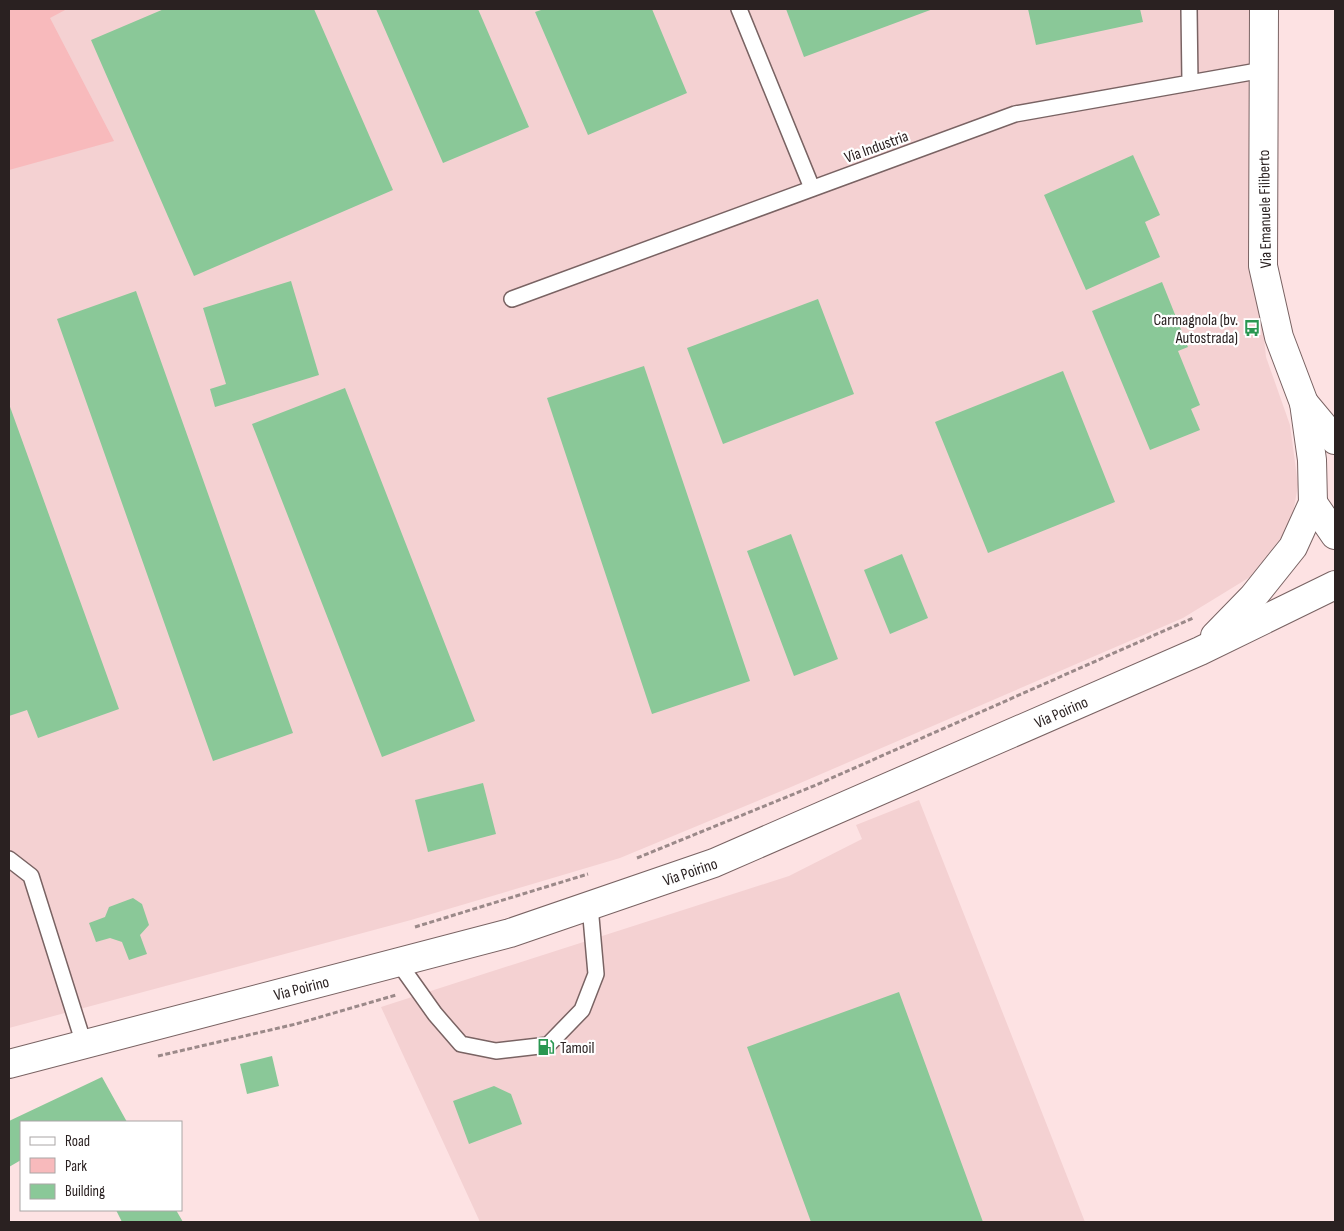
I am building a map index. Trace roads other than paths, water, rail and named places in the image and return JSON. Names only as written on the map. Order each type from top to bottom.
[{"type":"main road","name":"Via Emanuele Filiberto","points":[[1264,9],[1263,266],[1279,337],[1304,403]]},
{"type":"main road","points":[[1304,403],[1335,440]]},
{"type":"main road","points":[[1200,651],[1253,597],[1294,548],[1313,503],[1312,460],[1304,403]]},
{"type":"main road","points":[[1313,503],[1335,535]]},
{"type":"main road","name":"Via Poirino","points":[[9,1064],[510,933],[714,863],[1200,651],[1335,586]]},
{"type":"lane","points":[[739,9],[812,188]]},
{"type":"lane","points":[[1189,9],[1190,83]]},
{"type":"lane","name":"Via Industria","points":[[512,299],[1015,114],[1263,70]]},
{"type":"lane","points":[[9,859],[31,876],[84,1044]]},
{"type":"lane","points":[[398,962],[435,1014],[462,1044],[496,1051],[548,1045],[582,1010],[596,974],[590,906]]},
{"type":"place","name":"Carmagnola (bv. Autostrada)","points":[[1252,328]]},
{"type":"place","name":"Tamoil","points":[[546,1047]]}]
